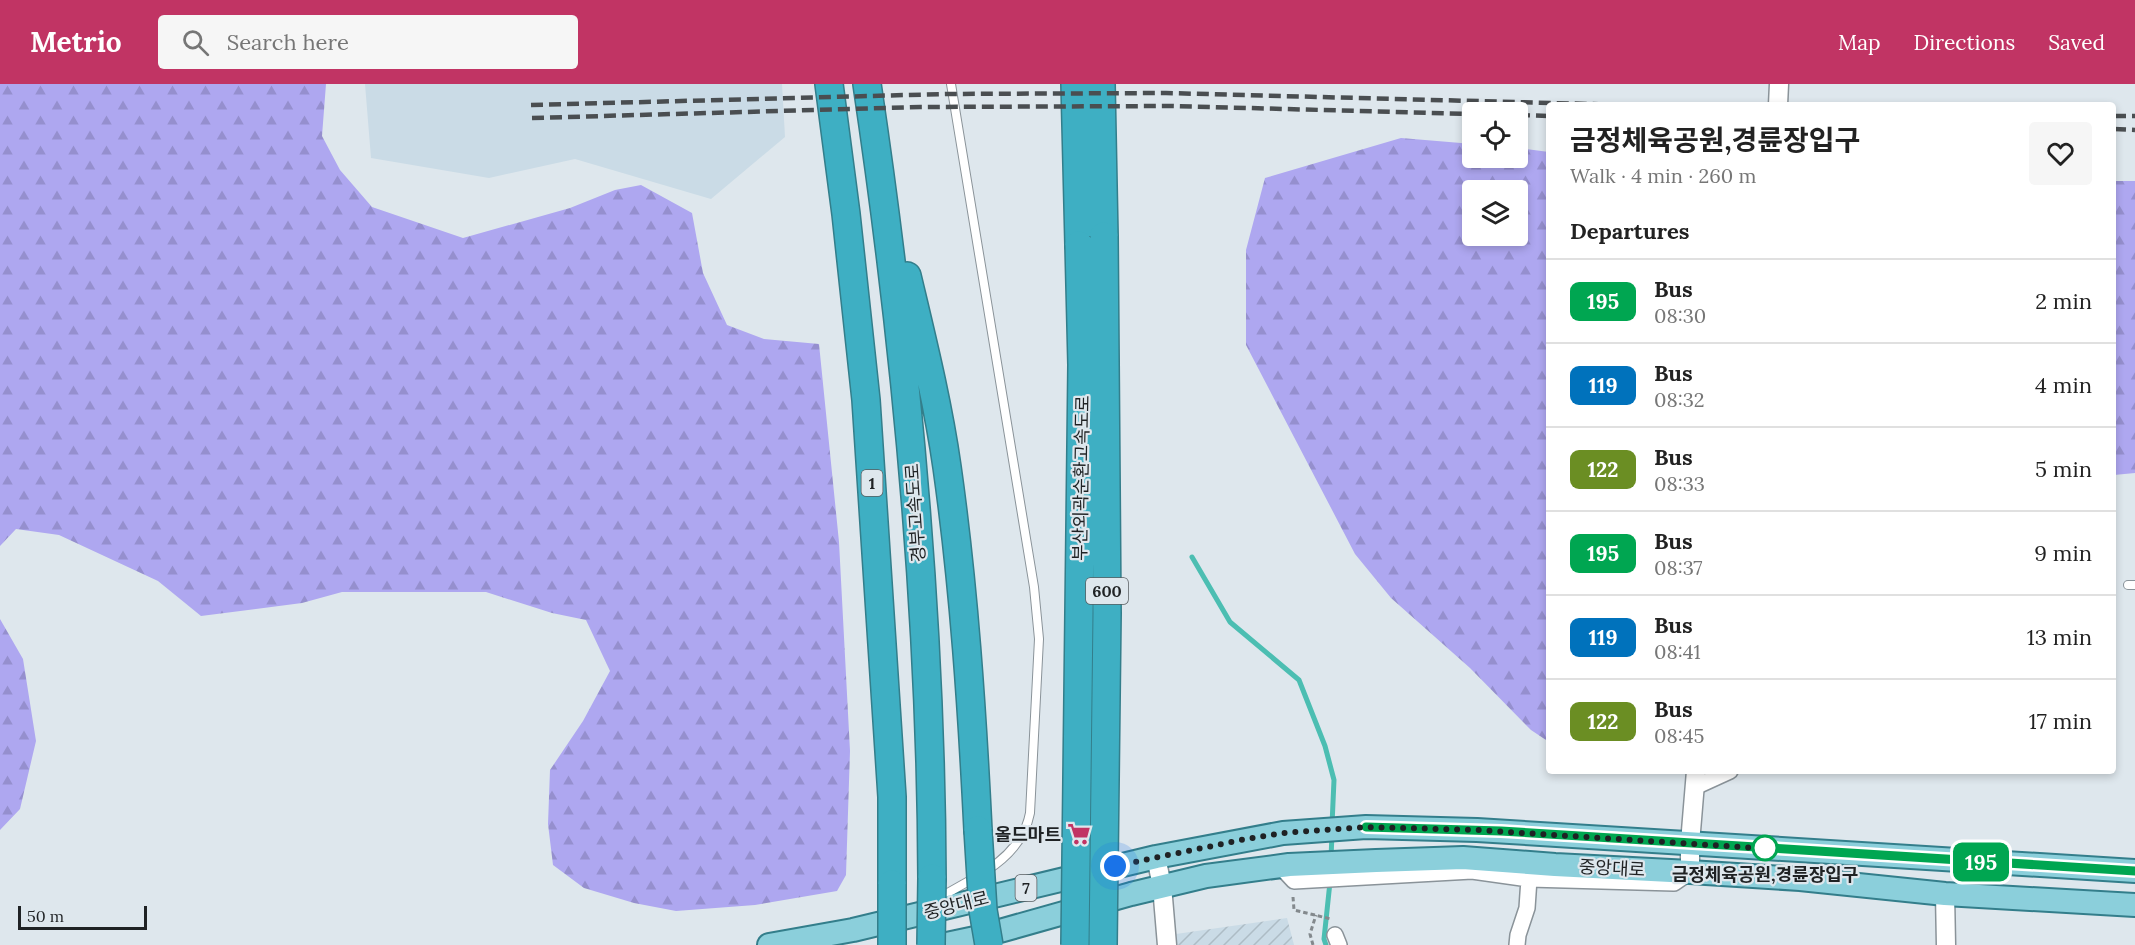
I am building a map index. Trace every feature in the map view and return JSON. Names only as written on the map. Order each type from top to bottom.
[{"type":"highway","name":"1","points":[[828,84],[846,214],[866,400],[892,797],[892,945]]},
{"type":"highway","name":"경부고속도로","points":[[867,84],[886,214],[906,405],[916,529],[927,696],[932,945]]},
{"type":"highway","name":"부산외곽순환고속도로","points":[[1075,84],[1091,241],[1107,613],[1103,945]]},
{"type":"highway","name":"부산외곽순환고속도로","points":[[1075,945],[1083,365],[1101,84]]},
{"type":"highway","points":[[875,141],[934,394],[947,466],[966,639],[983,910],[988,945]]},
{"type":"highway","points":[[1103,908],[1108,945]]},
{"type":"main road","name":"중앙대로","points":[[769,945],[854,930],[1156,856],[1283,833],[1366,827],[1467,829],[2135,871]]},
{"type":"main road","name":"중앙대로","points":[[942,945],[1206,876],[1293,873],[1376,861],[1463,858],[1800,879],[1945,894],[2135,905]]},
{"type":"street","points":[[1778,102],[1779,84]]},
{"type":"street","points":[[1293,873],[1360,878],[1472,871],[1529,879],[1674,883],[1690,872],[1690,843],[1696,779],[1717,774]]},
{"type":"street","points":[[1156,856],[1162,886],[1167,945]]},
{"type":"street","points":[[1517,945],[1527,908],[1529,879]]},
{"type":"street","points":[[1945,894],[1946,945]]},
{"type":"lane","points":[[903,918],[969,881],[1005,857],[1023,836],[1030,813],[1039,639],[1037,606],[951,84]]},
{"type":"path","points":[[1293,873],[1291,887],[1294,910],[1322,916],[1336,933]]},
{"type":"path","points":[[1313,945],[1310,934],[1316,914]]},
{"type":"shaded area","points":[[365,84],[782,84],[785,137],[711,199],[575,159],[489,178],[371,158]]},
{"type":"shaded area","points":[[1287,918],[1294,945],[1177,945],[1176,934]]},
{"type":"green space","points":[[0,84],[326,84],[322,136],[340,170],[372,207],[463,238],[570,208],[615,190],[641,185],[692,213],[703,273],[727,325],[764,339],[819,344],[839,542],[850,751],[846,875],[837,891],[755,905],[676,911],[634,903],[584,888],[553,865],[548,824],[550,770],[583,721],[610,671],[586,620],[552,613],[486,592],[342,592],[302,603],[201,616],[158,581],[59,535],[16,529],[0,546]]},
{"type":"green space","points":[[1401,138],[1462,143],[1462,168],[1528,168],[1528,149],[1546,152],[1546,740],[1531,730],[1470,668],[1391,598],[1355,554],[1246,345],[1246,250],[1265,178]]},
{"type":"green space","points":[[2116,181],[2135,181],[2135,473],[2116,475]]},
{"type":"green space","points":[[0,619],[23,659],[36,741],[20,809],[0,830]]},
{"type":"waterway","points":[[1192,557],[1230,622],[1299,680],[1325,746],[1334,780],[1332,825]]},
{"type":"waterway","points":[[1331,858],[1332,834]]},
{"type":"waterway","points":[[1326,945],[1324,939],[1330,882]]},
{"type":"railway","points":[[531,105],[945,94],[1166,93],[1546,103]]},
{"type":"railway","points":[[532,118],[920,107],[1172,106],[1462,114]]},
{"type":"railway","points":[[1528,115],[1546,116]]},
{"type":"railway","points":[[2116,116],[2135,116]]},
{"type":"railway","points":[[2116,129],[2135,130]]},
{"type":"bus line","name":"195","points":[[1366,827],[1501,831],[2135,871]]},
{"type":"place","name":"올드마트","points":[[1079,834]]},
{"type":"place","name":"금정체육공원,경륜장입구","points":[[1765,848]]},
{"type":"route","points":[[1115,866],[1156,856],[1283,833],[1366,827],[1477,830],[1773,849],[1765,848]]}]
